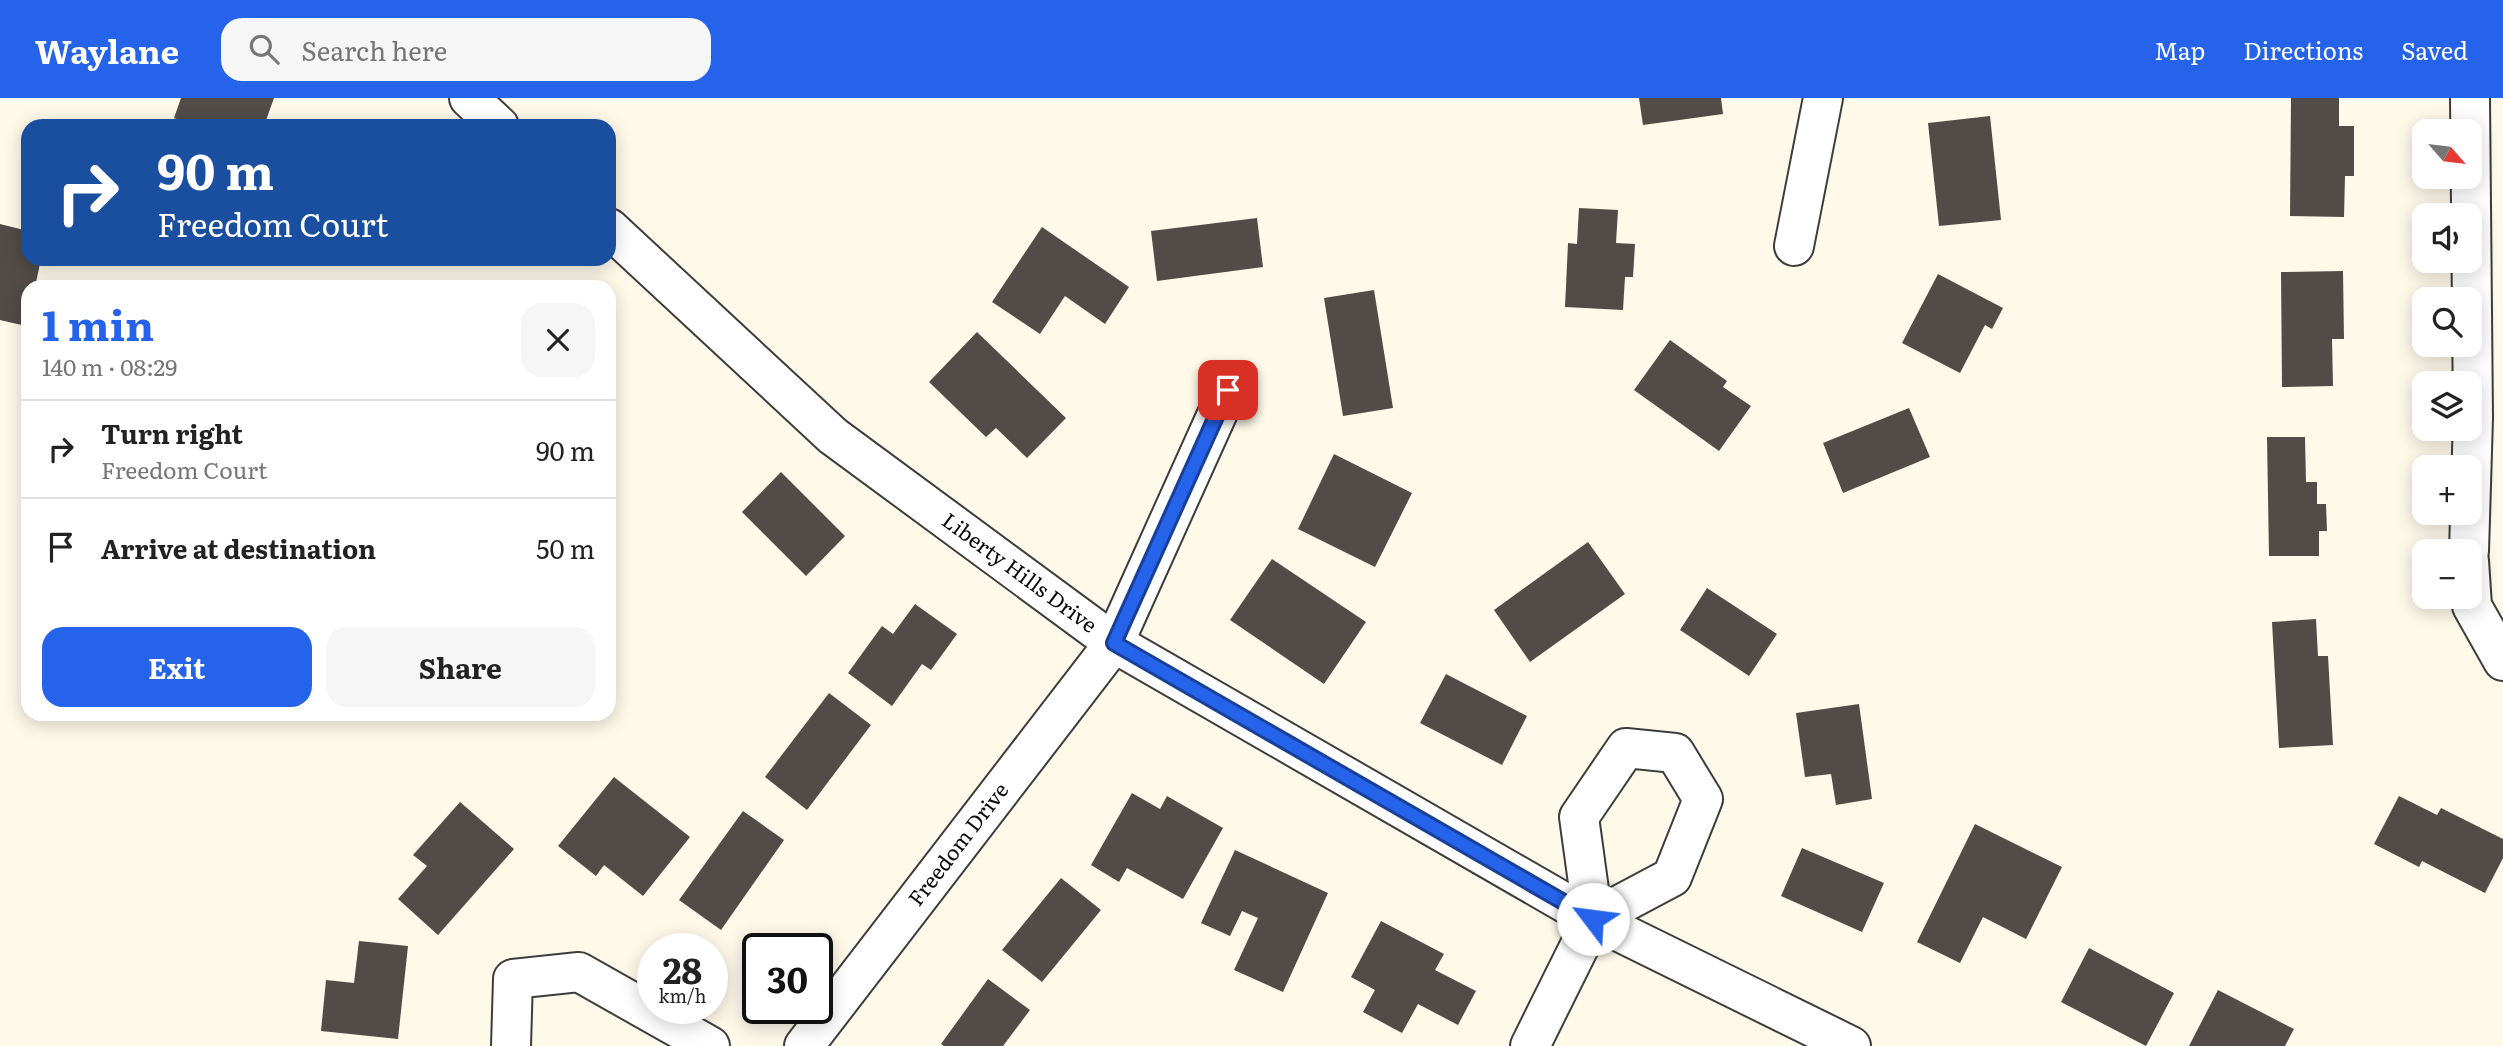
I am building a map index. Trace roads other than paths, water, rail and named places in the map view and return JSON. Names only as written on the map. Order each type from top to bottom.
[{"type":"street","points":[[469,98],[492,119]]},
{"type":"street","points":[[1794,246],[1824,98]]},
{"type":"street","points":[[2469,539],[2473,418],[2470,98]]},
{"type":"street","name":"Liberty Hills Drive","points":[[616,234],[833,436],[1114,643],[1593,919],[1851,1046]]},
{"type":"street","name":"Freedom Drive","points":[[804,1046],[1114,643],[1228,390]]},
{"type":"street","points":[[2474,609],[2503,661]]},
{"type":"street","points":[[1530,1046],[1593,919]]},
{"type":"street","points":[[511,1046],[513,979],[579,972],[710,1046]]}]
